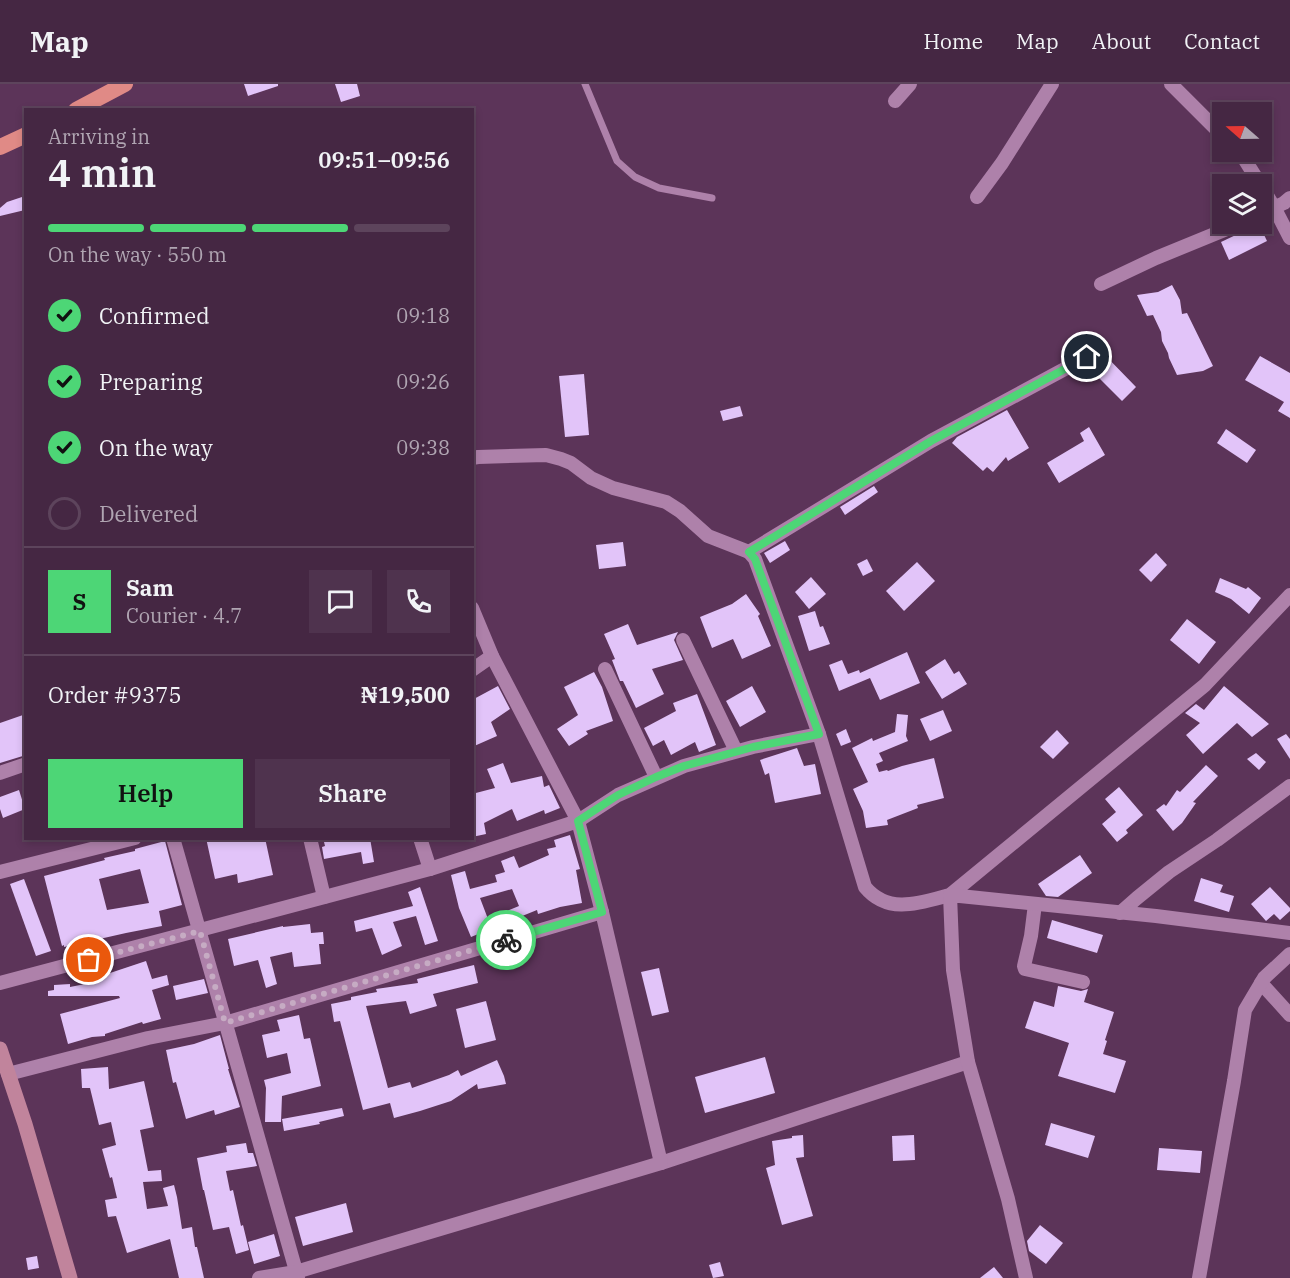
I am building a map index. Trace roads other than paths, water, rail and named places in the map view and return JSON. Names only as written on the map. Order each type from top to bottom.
[{"type":"highway","points":[[77,108],[99,84]]},
{"type":"highway","points":[[79,108],[125,84]]},
{"type":"highway","points":[[0,147],[24,136]]},
{"type":"main road","points":[[0,1049],[70,1278]]},
{"type":"street","points":[[895,101],[910,84]]},
{"type":"street","points":[[977,197],[1002,163],[1052,84]]},
{"type":"street","points":[[1171,84],[1212,125]]},
{"type":"street","points":[[1272,208],[1290,198]]},
{"type":"street","points":[[1272,215],[1290,238]]},
{"type":"street","points":[[1101,284],[1215,234]]},
{"type":"street","points":[[749,552],[931,441],[1087,357]]},
{"type":"street","points":[[474,458],[546,455],[561,459],[571,463],[591,478],[613,488],[666,502],[680,511],[708,536],[749,552],[755,559],[819,734],[865,887],[883,902],[909,905],[950,895],[1156,916],[1290,933]]},
{"type":"street","points":[[950,895],[1205,685],[1290,595]]},
{"type":"street","points":[[474,613],[492,656],[578,821],[602,912],[661,1163]]},
{"type":"street","points":[[683,640],[736,751]]},
{"type":"street","points":[[474,669],[492,656]]},
{"type":"street","points":[[605,669],[656,777]]},
{"type":"street","points":[[0,983],[430,868],[578,821],[618,795],[684,766],[736,751],[819,734]]},
{"type":"street","points":[[0,773],[24,765]]},
{"type":"street","points":[[1120,913],[1169,872],[1290,786]]},
{"type":"street","points":[[0,872],[127,840]]},
{"type":"street","points":[[174,840],[297,1275]]},
{"type":"street","points":[[310,840],[324,897]]},
{"type":"street","points":[[421,840],[430,868]]},
{"type":"street","points":[[950,895],[953,970],[968,1062],[1008,1199],[1026,1278]]},
{"type":"street","points":[[1035,904],[1025,969],[1083,982]]},
{"type":"street","points":[[8,1074],[148,1038],[225,1023],[602,912]]},
{"type":"street","points":[[1199,1278],[1245,1010],[1264,978],[1290,954]]},
{"type":"street","points":[[1262,983],[1290,1015]]},
{"type":"street","points":[[259,1278],[297,1275],[661,1163],[968,1062]]},
{"type":"lane","points":[[585,84],[617,161],[635,177],[659,188],[712,198]]}]
